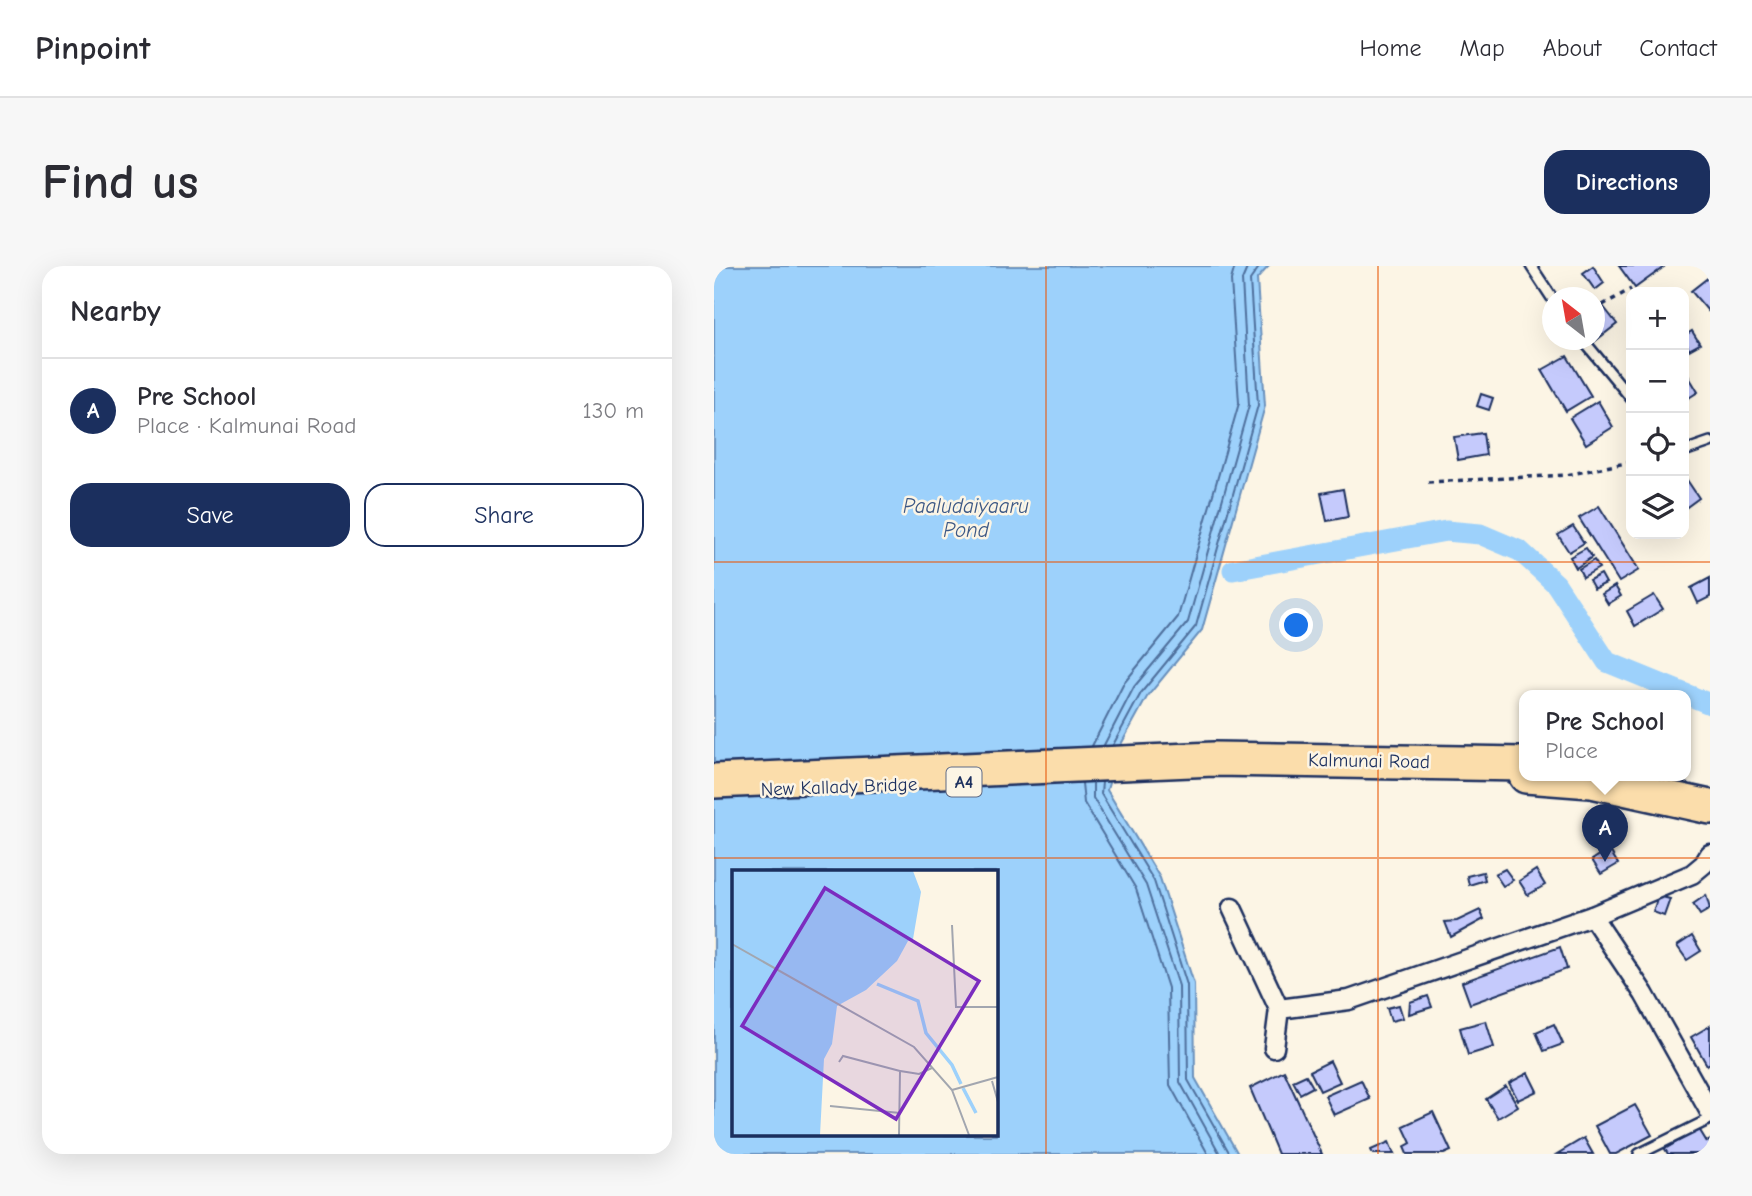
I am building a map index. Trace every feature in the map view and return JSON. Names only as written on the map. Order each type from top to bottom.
[{"type":"highway","name":"Kalmunai Road","points":[[1214,766],[1519,764]]},
{"type":"highway","name":"Kalmunai Road","points":[[1214,766],[1519,776]]},
{"type":"highway","name":"New Kallady Bridge","points":[[714,781],[1214,766]]},
{"type":"highway","name":"New Kallady Bridge","points":[[714,793],[1214,766]]},
{"type":"highway","name":"Kalmunai Road","points":[[1591,781],[1710,807]]},
{"type":"highway","points":[[1673,781],[1710,790]]},
{"type":"street","points":[[1279,1009],[1349,1000],[1592,916],[1692,874],[1704,864],[1710,854]]},
{"type":"street","points":[[1232,908],[1279,1009],[1274,1048]]},
{"type":"street","points":[[1592,916],[1644,994],[1710,1112]]},
{"type":"lane","points":[[1531,266],[1545,287]]},
{"type":"lane","points":[[1591,350],[1626,392]]},
{"type":"lane","points":[[1689,449],[1710,442]]},
{"type":"lane","points":[[1639,1154],[1710,1119]]},
{"type":"path","points":[[1605,304],[1626,292]]},
{"type":"path","points":[[1428,482],[1566,475],[1626,463]]},
{"type":"water","name":"Paaludaiyaaru Pond","points":[[714,266],[1269,266],[1257,279],[1265,406],[1202,630],[1147,697],[1119,748],[1107,790],[1160,878],[1194,984],[1195,1078],[1238,1154],[714,1154]]},
{"type":"building","points":[[1593,266],[1604,283],[1593,287],[1583,273]]},
{"type":"building","points":[[1619,266],[1664,267],[1636,287]]},
{"type":"building","points":[[1710,276],[1710,309],[1708,311],[1691,291]]},
{"type":"building","points":[[1605,309],[1617,324],[1605,333]]},
{"type":"building","points":[[1692,331],[1700,344],[1689,350],[1689,333]]},
{"type":"building","points":[[1567,356],[1591,396],[1566,411],[1542,370]]},
{"type":"building","points":[[1689,377],[1698,392],[1689,398]]},
{"type":"building","points":[[1481,394],[1493,398],[1489,410],[1477,406]]},
{"type":"building","points":[[1598,401],[1613,427],[1586,444],[1570,418]]},
{"type":"building","points":[[1483,433],[1486,455],[1458,460],[1454,437]]},
{"type":"building","points":[[1689,483],[1699,498],[1689,505]]},
{"type":"building","points":[[1343,489],[1348,517],[1327,521],[1321,493]]},
{"type":"building","points":[[1599,506],[1639,570],[1619,582],[1579,518]]},
{"type":"building","points":[[1573,526],[1584,543],[1569,552],[1558,535]]},
{"type":"building","points":[[1586,548],[1592,557],[1576,568],[1570,557]]},
{"type":"building","points":[[1594,560],[1599,568],[1583,577],[1579,569]]},
{"type":"building","points":[[1601,574],[1606,583],[1594,589],[1589,580]]},
{"type":"building","points":[[1710,578],[1710,597],[1698,603],[1691,588]]},
{"type":"building","points":[[1615,586],[1621,596],[1608,604],[1602,594]]},
{"type":"building","points":[[1654,595],[1663,609],[1635,626],[1627,611]]},
{"type":"building","points":[[1609,849],[1618,864],[1601,874],[1592,860]]},
{"type":"building","points":[[1505,869],[1513,880],[1503,886],[1495,874]]},
{"type":"building","points":[[1536,870],[1545,885],[1528,895],[1519,881]]},
{"type":"building","points":[[1483,872],[1485,880],[1469,885],[1467,876]]},
{"type":"building","points":[[1706,895],[1710,909],[1700,915],[1693,904]]},
{"type":"building","points":[[1658,896],[1670,899],[1664,916],[1653,912]]},
{"type":"building","points":[[1480,910],[1484,919],[1451,937],[1445,922],[1457,921]]},
{"type":"building","points":[[1692,936],[1701,951],[1687,960],[1677,946]]},
{"type":"building","points":[[1560,947],[1567,969],[1470,1004],[1462,982]]},
{"type":"building","points":[[1428,996],[1432,1007],[1409,1014],[1410,1002]]},
{"type":"building","points":[[1399,1005],[1403,1018],[1391,1021],[1387,1008]]},
{"type":"building","points":[[1486,1021],[1494,1047],[1468,1055],[1460,1028]]},
{"type":"building","points":[[1554,1024],[1563,1044],[1544,1051],[1536,1032]]},
{"type":"building","points":[[1710,1026],[1710,1063],[1707,1065],[1691,1037]]},
{"type":"building","points":[[1330,1061],[1340,1082],[1320,1091],[1310,1071]]},
{"type":"building","points":[[1284,1071],[1322,1154],[1278,1154],[1250,1088]]},
{"type":"building","points":[[1528,1073],[1537,1091],[1518,1100],[1509,1083]]},
{"type":"building","points":[[1306,1075],[1313,1087],[1300,1094],[1293,1081]]},
{"type":"building","points":[[1361,1080],[1370,1099],[1334,1115],[1325,1096]]},
{"type":"building","points":[[1506,1086],[1518,1106],[1498,1118],[1486,1099]]},
{"type":"building","points":[[1635,1105],[1652,1135],[1616,1154],[1610,1154],[1595,1126]]},
{"type":"building","points":[[1433,1112],[1451,1151],[1444,1154],[1407,1154],[1404,1147],[1411,1143],[1403,1126]]},
{"type":"building","points":[[1699,1129],[1707,1142],[1710,1140],[1710,1154],[1668,1154],[1665,1149]]},
{"type":"building","points":[[1584,1138],[1593,1154],[1557,1154]]},
{"type":"building","points":[[1389,1142],[1394,1154],[1373,1154],[1371,1150]]},
{"type":"waterway","points":[[1233,570],[1446,531],[1480,534],[1520,551],[1556,584],[1607,662],[1676,690]]},
{"type":"waterway","points":[[1691,696],[1710,704]]},
{"type":"place","name":"Pre School","points":[[1605,862]]}]
